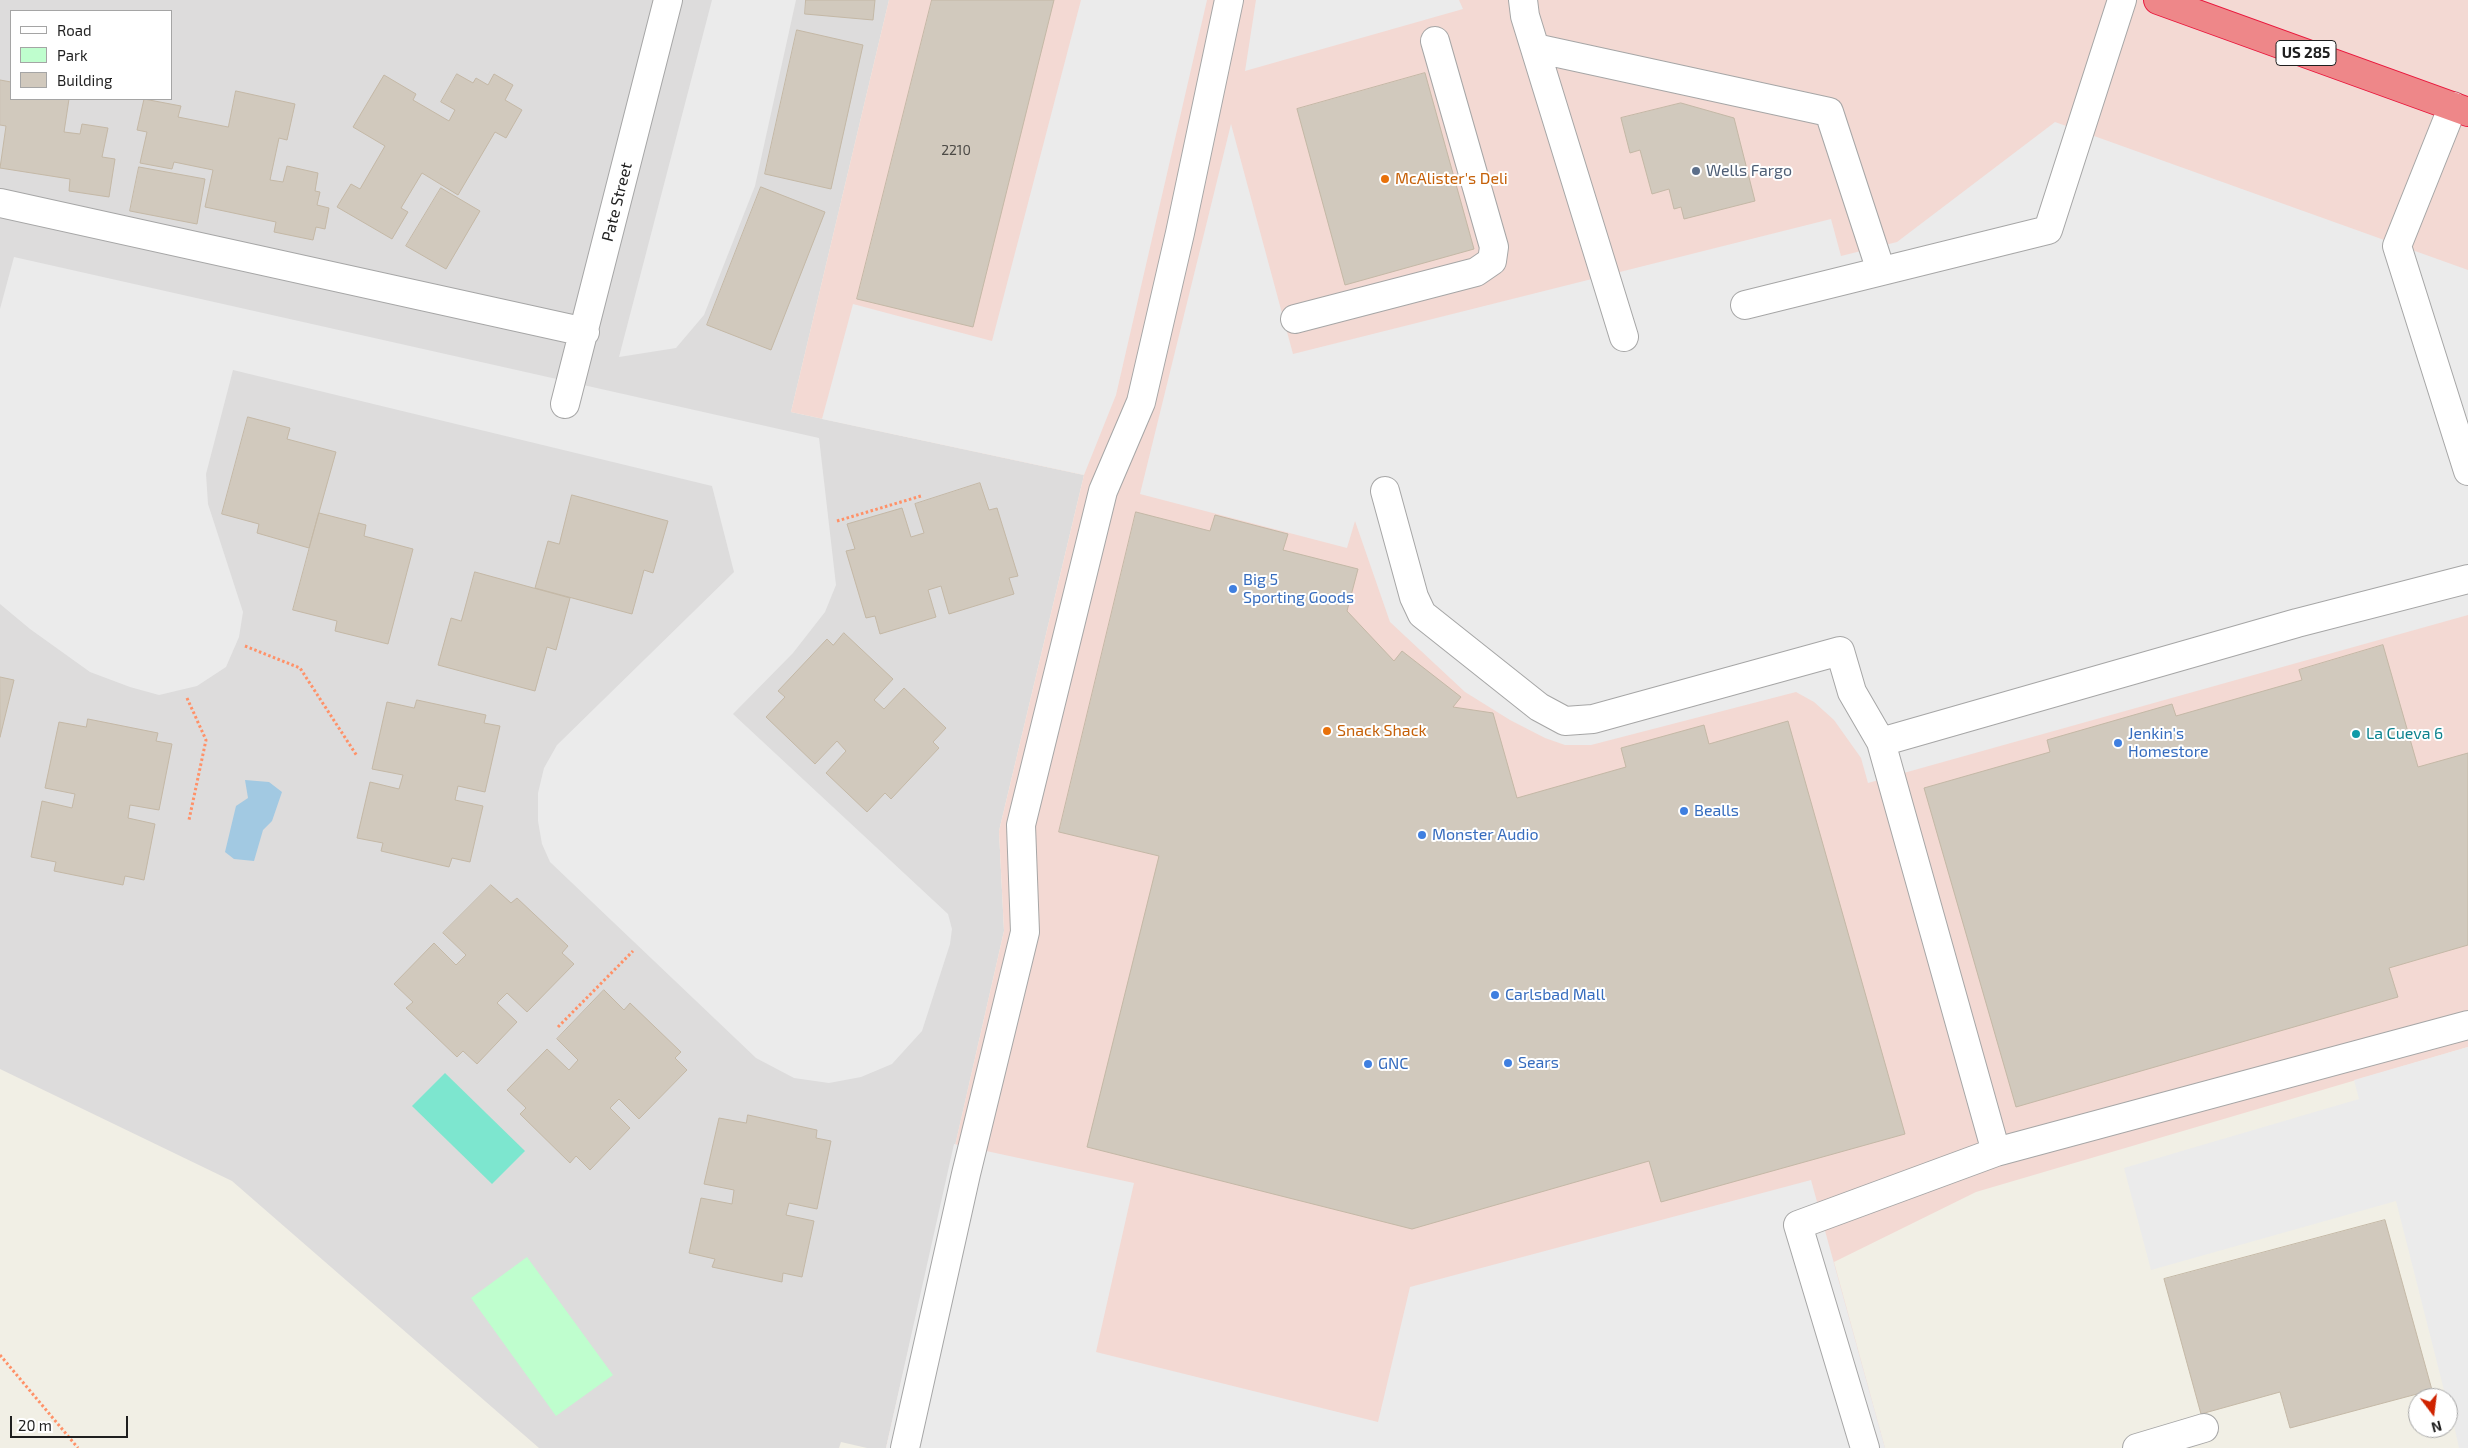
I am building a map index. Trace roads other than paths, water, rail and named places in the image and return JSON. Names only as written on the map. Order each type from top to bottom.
[{"type":"highway","name":"US 285","points":[[2158,0],[2461,109]]},
{"type":"street","name":"Pate Street","points":[[565,404],[585,332],[668,0]]},
{"type":"street","points":[[905,1448],[966,1174],[1025,932],[1020,825],[1103,491],[1141,402],[1180,233],[1229,0]]},
{"type":"street","points":[[1523,0],[1525,16],[1624,336]]},
{"type":"street","points":[[1745,305],[2048,230],[2122,0]]},
{"type":"street","points":[[1295,319],[1476,272],[1492,262],[1494,247],[1435,41]]},
{"type":"street","points":[[1535,48],[1829,112],[1881,271]]},
{"type":"street","points":[[2461,109],[2397,246],[2468,471]]},
{"type":"street","points":[[0,203],[585,332]]},
{"type":"street","points":[[1385,491],[1414,597],[1422,614],[1539,707],[1565,720],[1593,719],[1840,651],[1852,692],[1881,742],[1996,1152]]},
{"type":"street","points":[[1881,742],[2297,623],[2468,579]]},
{"type":"street","points":[[1865,1448],[1798,1225],[1996,1152],[2468,1025]]},
{"type":"street","points":[[2138,1448],[2204,1428]]},
{"type":"place","name":"Wells Fargo","points":[[1696,171]]},
{"type":"place","name":"McAlister's Deli","points":[[1385,179]]},
{"type":"place","name":"Big 5 Sporting Goods","points":[[1233,589]]},
{"type":"place","name":"Snack Shack","points":[[1327,731]]},
{"type":"place","name":"La Cueva 6","points":[[2356,734]]},
{"type":"place","name":"Jenkin's Homestore","points":[[2118,743]]},
{"type":"place","name":"Bealls","points":[[1684,811]]},
{"type":"place","name":"Monster Audio","points":[[1422,835]]},
{"type":"place","name":"Carlsbad Mall","points":[[1495,995]]},
{"type":"place","name":"Sears","points":[[1508,1063]]},
{"type":"place","name":"GNC","points":[[1368,1064]]}]
